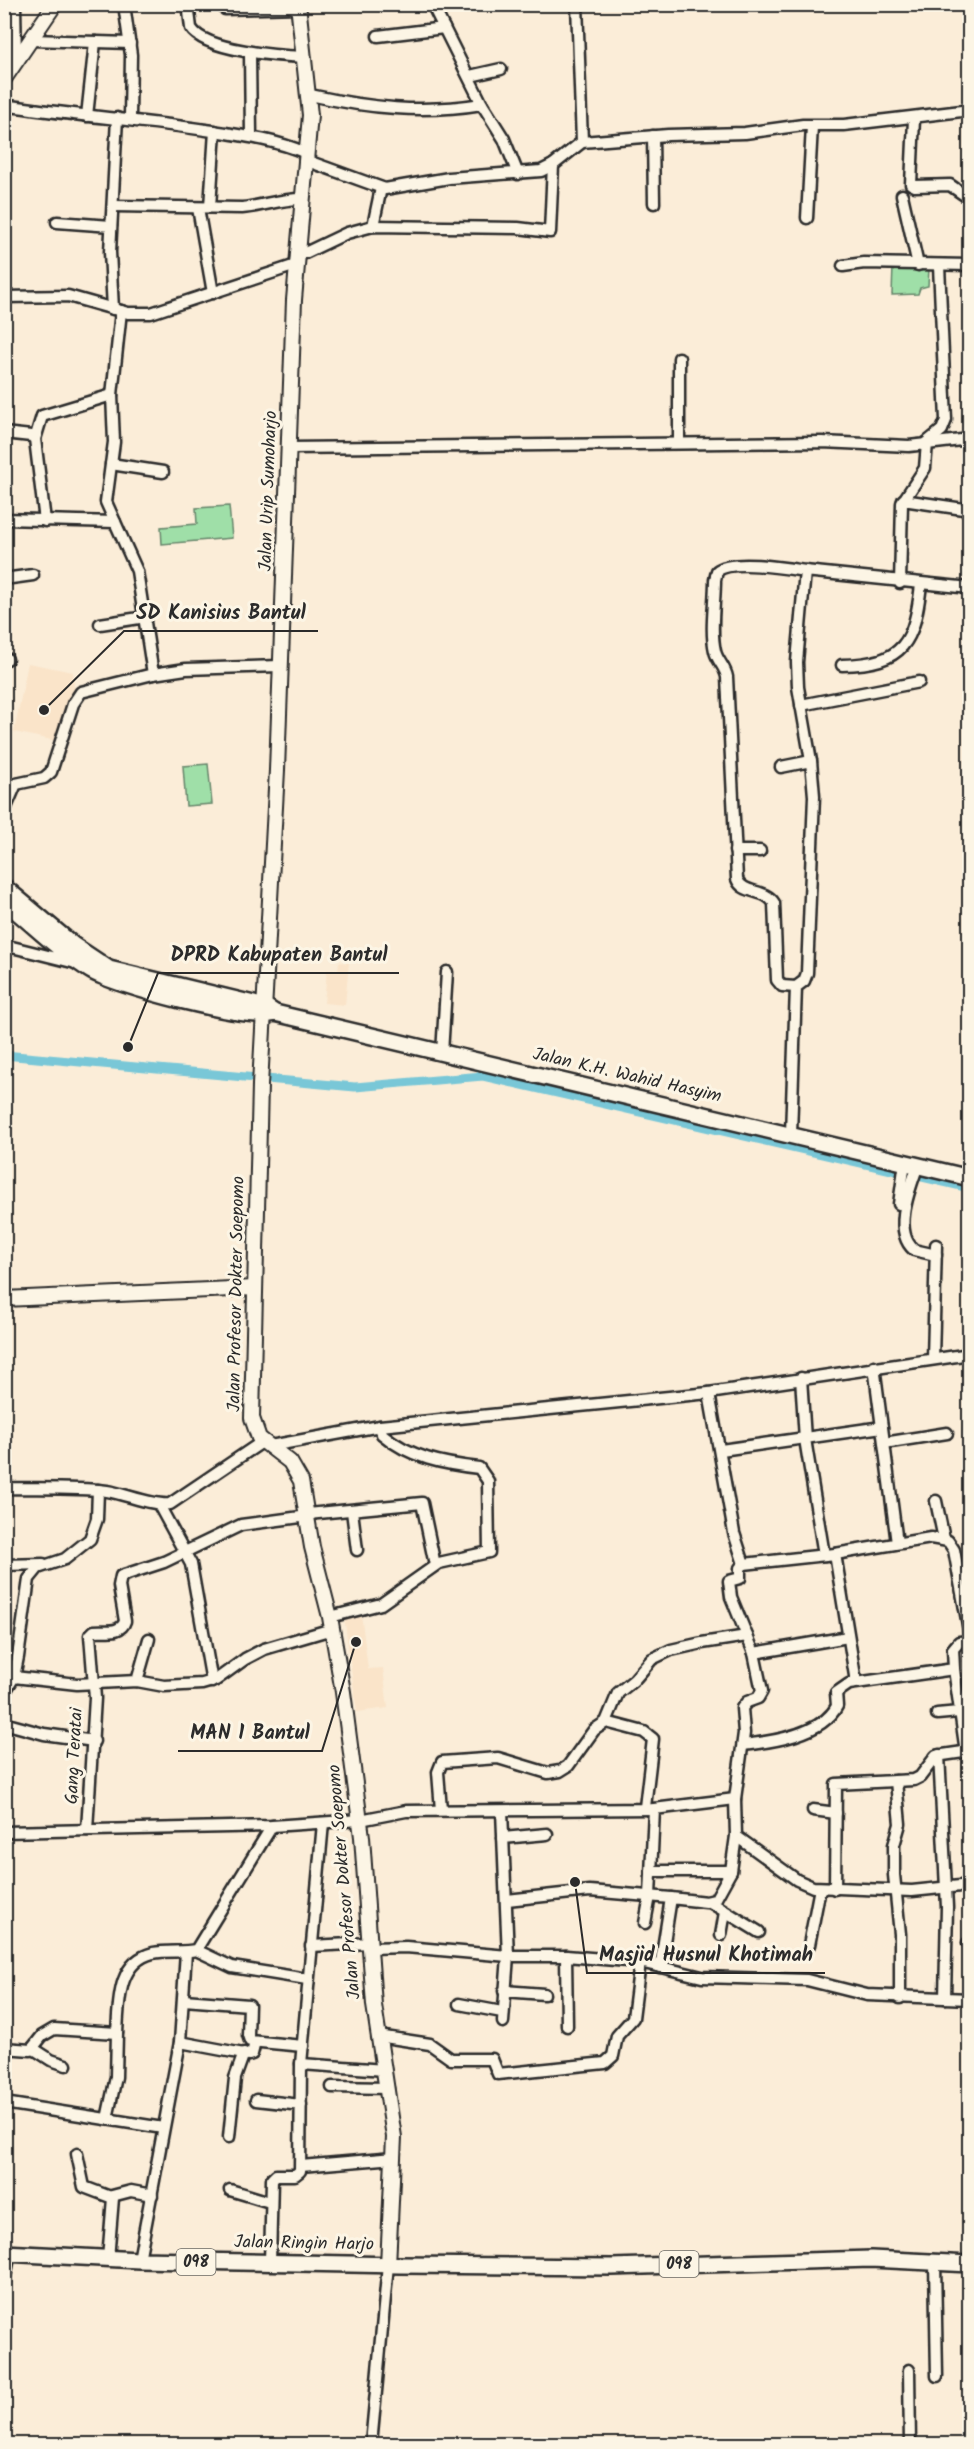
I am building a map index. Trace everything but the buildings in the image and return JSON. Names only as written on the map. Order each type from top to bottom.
[{"type":"main road","points":[[4,80],[55,4]]},
{"type":"main road","name":"Jalan Urip Sumoharjo","points":[[269,1012],[296,260],[310,95],[298,6]]},
{"type":"main road","points":[[4,887],[73,945],[109,969],[269,1012]]},
{"type":"main road","points":[[4,901],[82,965],[99,976],[125,985],[233,1011],[269,1012]]},
{"type":"main road","name":"Jalan K.H. Wahid Hasyim","points":[[269,1012],[790,1134],[909,1174],[969,1178]]},
{"type":"main road","name":"Jalan Profesor Dokter Soepomo","points":[[269,1012],[260,1085],[252,1419],[256,1434],[287,1458],[298,1472],[318,1572],[331,1623],[360,1820],[378,2036],[388,2088],[394,2158],[387,2265]]},
{"type":"main road","points":[[4,1299],[255,1288]]},
{"type":"main road","name":"Jalan Ringin Harjo","points":[[7,2253],[139,2260],[387,2265]]},
{"type":"main road","name":"098","points":[[387,2265],[612,2267],[841,2259],[969,2264]]},
{"type":"street","points":[[15,4],[16,61]]},
{"type":"street","points":[[124,4],[130,43],[130,118]]},
{"type":"street","points":[[188,4],[193,32],[201,38],[250,54],[305,57]]},
{"type":"street","points":[[432,4],[482,104],[504,139],[518,174]]},
{"type":"street","points":[[577,4],[582,142]]},
{"type":"street","points":[[225,9],[298,6]]},
{"type":"street","points":[[378,36],[444,28]]},
{"type":"street","points":[[31,40],[130,43]]},
{"type":"street","points":[[87,116],[95,42]]},
{"type":"street","points":[[250,54],[251,135]]},
{"type":"street","points":[[470,76],[501,69]]},
{"type":"street","points":[[310,95],[397,110],[447,109],[482,104]]},
{"type":"street","points":[[4,105],[87,116],[130,118],[251,135],[381,188],[449,178],[541,171],[553,165],[582,142],[653,136],[745,133],[914,119],[969,110]]},
{"type":"street","points":[[117,118],[111,226],[117,310],[112,395],[114,432],[106,502],[137,571],[146,617],[153,674]]},
{"type":"street","points":[[914,119],[911,184],[915,186],[950,185],[969,199]]},
{"type":"street","points":[[807,218],[812,126]]},
{"type":"street","points":[[213,293],[204,207],[215,131]]},
{"type":"street","points":[[653,136],[654,203]]},
{"type":"street","points":[[4,297],[68,296],[140,314],[162,311],[213,293],[296,260],[305,253],[347,233],[374,226],[401,224],[518,228],[550,232],[553,165]]},
{"type":"street","points":[[374,226],[381,188]]},
{"type":"street","points":[[902,195],[918,265]]},
{"type":"street","points":[[113,206],[242,208],[260,206],[279,199],[301,199]]},
{"type":"street","points":[[57,222],[111,226]]},
{"type":"street","points":[[843,266],[969,265],[969,261]]},
{"type":"street","points":[[925,444],[942,430],[946,420],[939,266]]},
{"type":"street","points":[[679,358],[679,443]]},
{"type":"street","points":[[45,521],[35,439],[42,416],[112,395]]},
{"type":"street","points":[[4,433],[31,436],[35,439]]},
{"type":"street","points":[[289,448],[822,442],[884,446],[969,439]]},
{"type":"street","points":[[900,583],[903,500],[925,468],[925,444]]},
{"type":"street","points":[[111,464],[163,472]]},
{"type":"street","points":[[903,500],[969,510]]},
{"type":"street","points":[[4,519],[115,522]]},
{"type":"street","points":[[805,571],[797,643],[801,705],[811,761],[814,796],[807,973],[804,981],[796,987],[782,986],[776,977],[774,903],[769,896],[740,886],[736,874],[727,677],[716,655],[714,644],[715,575],[719,569],[726,567],[764,566],[805,571],[900,583],[969,588]]},
{"type":"street","points":[[4,579],[33,575]]},
{"type":"street","points":[[842,665],[864,664],[881,660],[900,648],[914,628],[921,585]]},
{"type":"street","points":[[100,624],[146,617]]},
{"type":"street","points":[[4,812],[16,784],[44,778],[51,772],[77,694],[153,674],[186,669],[280,666]]},
{"type":"street","points":[[801,705],[919,682]]},
{"type":"street","points":[[781,767],[811,761]]},
{"type":"street","points":[[735,851],[760,851]]},
{"type":"street","points":[[4,945],[82,965]]},
{"type":"street","points":[[442,1053],[447,972]]},
{"type":"street","points":[[790,1134],[796,987]]},
{"type":"street","points":[[899,1204],[909,1174]]},
{"type":"street","points":[[909,1174],[906,1239],[914,1250],[936,1250],[933,1359]]},
{"type":"street","points":[[159,1505],[179,1499],[266,1444],[380,1426],[709,1393],[874,1366],[969,1354]]},
{"type":"street","points":[[874,1366],[897,1543]]},
{"type":"street","points":[[801,1377],[805,1439],[824,1555]]},
{"type":"street","points":[[709,1393],[736,1543],[744,1564]]},
{"type":"street","points":[[14,1677],[94,1684],[137,1681],[164,1686],[212,1682],[264,1649],[381,1604],[435,1565],[489,1552],[486,1477],[479,1468],[435,1461],[404,1450],[382,1434],[380,1426]]},
{"type":"street","points":[[721,1450],[882,1427]]},
{"type":"street","points":[[884,1443],[947,1433]]},
{"type":"street","points":[[4,1488],[98,1490],[141,1497],[159,1505],[186,1552],[199,1598],[205,1652],[212,1682]]},
{"type":"street","points":[[4,1565],[46,1564],[65,1559],[90,1539],[97,1519],[98,1490]]},
{"type":"street","points":[[936,1502],[944,1539]]},
{"type":"street","points":[[186,1552],[242,1525],[308,1515],[422,1503],[435,1565]]},
{"type":"street","points":[[352,1511],[357,1550]]},
{"type":"street","points":[[710,1902],[716,1899],[731,1871],[736,1836],[735,1799],[743,1745],[742,1708],[747,1701],[758,1698],[762,1691],[754,1653],[734,1607],[729,1586],[729,1581],[740,1578],[740,1568],[744,1564],[836,1554],[897,1543],[944,1539],[951,1542],[954,1550],[969,1636]]},
{"type":"street","name":"Gang Teratai","points":[[87,1830],[94,1742],[94,1684],[90,1635],[94,1631],[118,1630],[123,1626],[120,1578],[129,1572],[164,1562],[186,1552]]},
{"type":"street","points":[[836,1554],[856,1682]]},
{"type":"street","points":[[4,1693],[14,1677],[29,1579],[35,1570],[46,1564]]},
{"type":"street","points":[[441,1810],[438,1772],[442,1762],[498,1758],[544,1772],[556,1772],[568,1766],[594,1730],[606,1722],[618,1693],[634,1680],[652,1659],[671,1650],[702,1642],[747,1636]]},
{"type":"street","points":[[754,1653],[848,1637]]},
{"type":"street","points":[[137,1681],[149,1639]]},
{"type":"street","points":[[835,1888],[836,1784],[917,1779],[931,1760],[939,1755],[968,1751],[959,1712],[952,1649],[959,1642],[969,1641]]},
{"type":"street","points":[[743,1745],[796,1737],[831,1714],[837,1706],[837,1691],[856,1682],[954,1669]]},
{"type":"street","points":[[937,1714],[959,1712]]},
{"type":"street","points":[[606,1722],[644,1732],[653,1738],[649,1808],[650,1896],[645,1923]]},
{"type":"street","points":[[4,1723],[44,1734],[94,1742]]},
{"type":"street","points":[[939,1755],[945,1888],[945,1998]]},
{"type":"street","points":[[896,1781],[900,1824],[894,1845],[900,1934],[900,1998]]},
{"type":"street","points":[[4,1832],[272,1826],[360,1820],[406,1811],[649,1808],[735,1799]]},
{"type":"street","points":[[813,1810],[836,1813]]},
{"type":"street","points":[[459,2004],[502,2017],[508,1956],[502,1811]]},
{"type":"street","points":[[270,2263],[270,2202],[274,2177],[296,2175],[300,2172],[301,2166],[301,2064],[323,1823]]},
{"type":"street","points":[[139,2260],[180,2042],[191,1951],[272,1826]]},
{"type":"street","points":[[503,1838],[547,1834]]},
{"type":"street","points":[[736,1836],[797,1880],[820,1888],[896,1890],[969,1885]]},
{"type":"street","points":[[651,1871],[681,1869],[731,1871]]},
{"type":"street","points":[[809,1945],[820,1888]]},
{"type":"street","points":[[507,1900],[590,1891],[710,1902],[759,1932]]},
{"type":"street","points":[[660,1967],[671,1898]]},
{"type":"street","points":[[721,1935],[726,1912]]},
{"type":"street","points":[[311,1946],[370,1945],[508,1956],[566,1956],[640,1962],[711,1978],[807,1980],[867,1995],[969,1999]]},
{"type":"street","points":[[108,2119],[116,2076],[117,2033],[122,1985],[131,1967],[154,1953],[191,1951],[232,1967],[307,1979]]},
{"type":"street","points":[[566,1956],[567,2026]]},
{"type":"street","points":[[378,2036],[430,2043],[451,2059],[492,2059],[496,2072],[501,2075],[591,2067],[610,2060],[618,2036],[633,2018],[640,1962]]},
{"type":"street","points":[[504,1990],[544,1994]]},
{"type":"street","points":[[184,2000],[249,2005],[248,2039],[255,2042],[303,2046]]},
{"type":"street","points":[[34,2049],[42,2036],[54,2029],[117,2033]]},
{"type":"street","points":[[180,2042],[252,2054],[255,2042]]},
{"type":"street","points":[[4,2049],[34,2049],[47,2058],[66,2065]]},
{"type":"street","points":[[228,2137],[235,2078],[244,2053]]},
{"type":"street","points":[[301,2064],[385,2070]]},
{"type":"street","points":[[332,2087],[388,2088]]},
{"type":"street","points":[[255,2100],[302,2105]]},
{"type":"street","points":[[4,2103],[163,2128]]},
{"type":"street","points":[[76,2154],[84,2187],[112,2196],[131,2191],[152,2195]]},
{"type":"street","points":[[301,2166],[394,2158]]},
{"type":"street","points":[[230,2190],[270,2202]]},
{"type":"street","points":[[108,2259],[112,2196]]},
{"type":"street","points":[[4,2282],[7,2253]]},
{"type":"street","points":[[935,2262],[937,2376]]},
{"type":"street","points":[[371,2445],[387,2265]]},
{"type":"street","points":[[909,2370],[912,2410],[910,2445]]},
{"type":"shaded area","points":[[28,663],[73,672],[74,688],[61,742],[14,732]]},
{"type":"shaded area","points":[[339,962],[349,963],[345,1005],[324,1003],[327,970],[338,971]]},
{"type":"shaded area","points":[[361,1613],[368,1669],[383,1668],[388,1708],[357,1712],[344,1616]]},
{"type":"green space","points":[[893,266],[929,268],[928,286],[920,288],[918,294],[892,295]]},
{"type":"green space","points":[[229,506],[232,538],[162,544],[161,527],[197,524],[196,508]]},
{"type":"green space","points":[[208,764],[212,804],[186,806],[183,766]]},
{"type":"waterway","points":[[4,1055],[355,1087],[483,1076],[970,1188]]},
{"type":"place","name":"SD Kanisius Bantul","points":[[44,710]]},
{"type":"place","name":"DPRD Kabupaten Bantul","points":[[128,1047]]},
{"type":"place","name":"MAN 1 Bantul","points":[[356,1642]]},
{"type":"place","name":"Masjid Husnul Khotimah","points":[[575,1882]]}]
